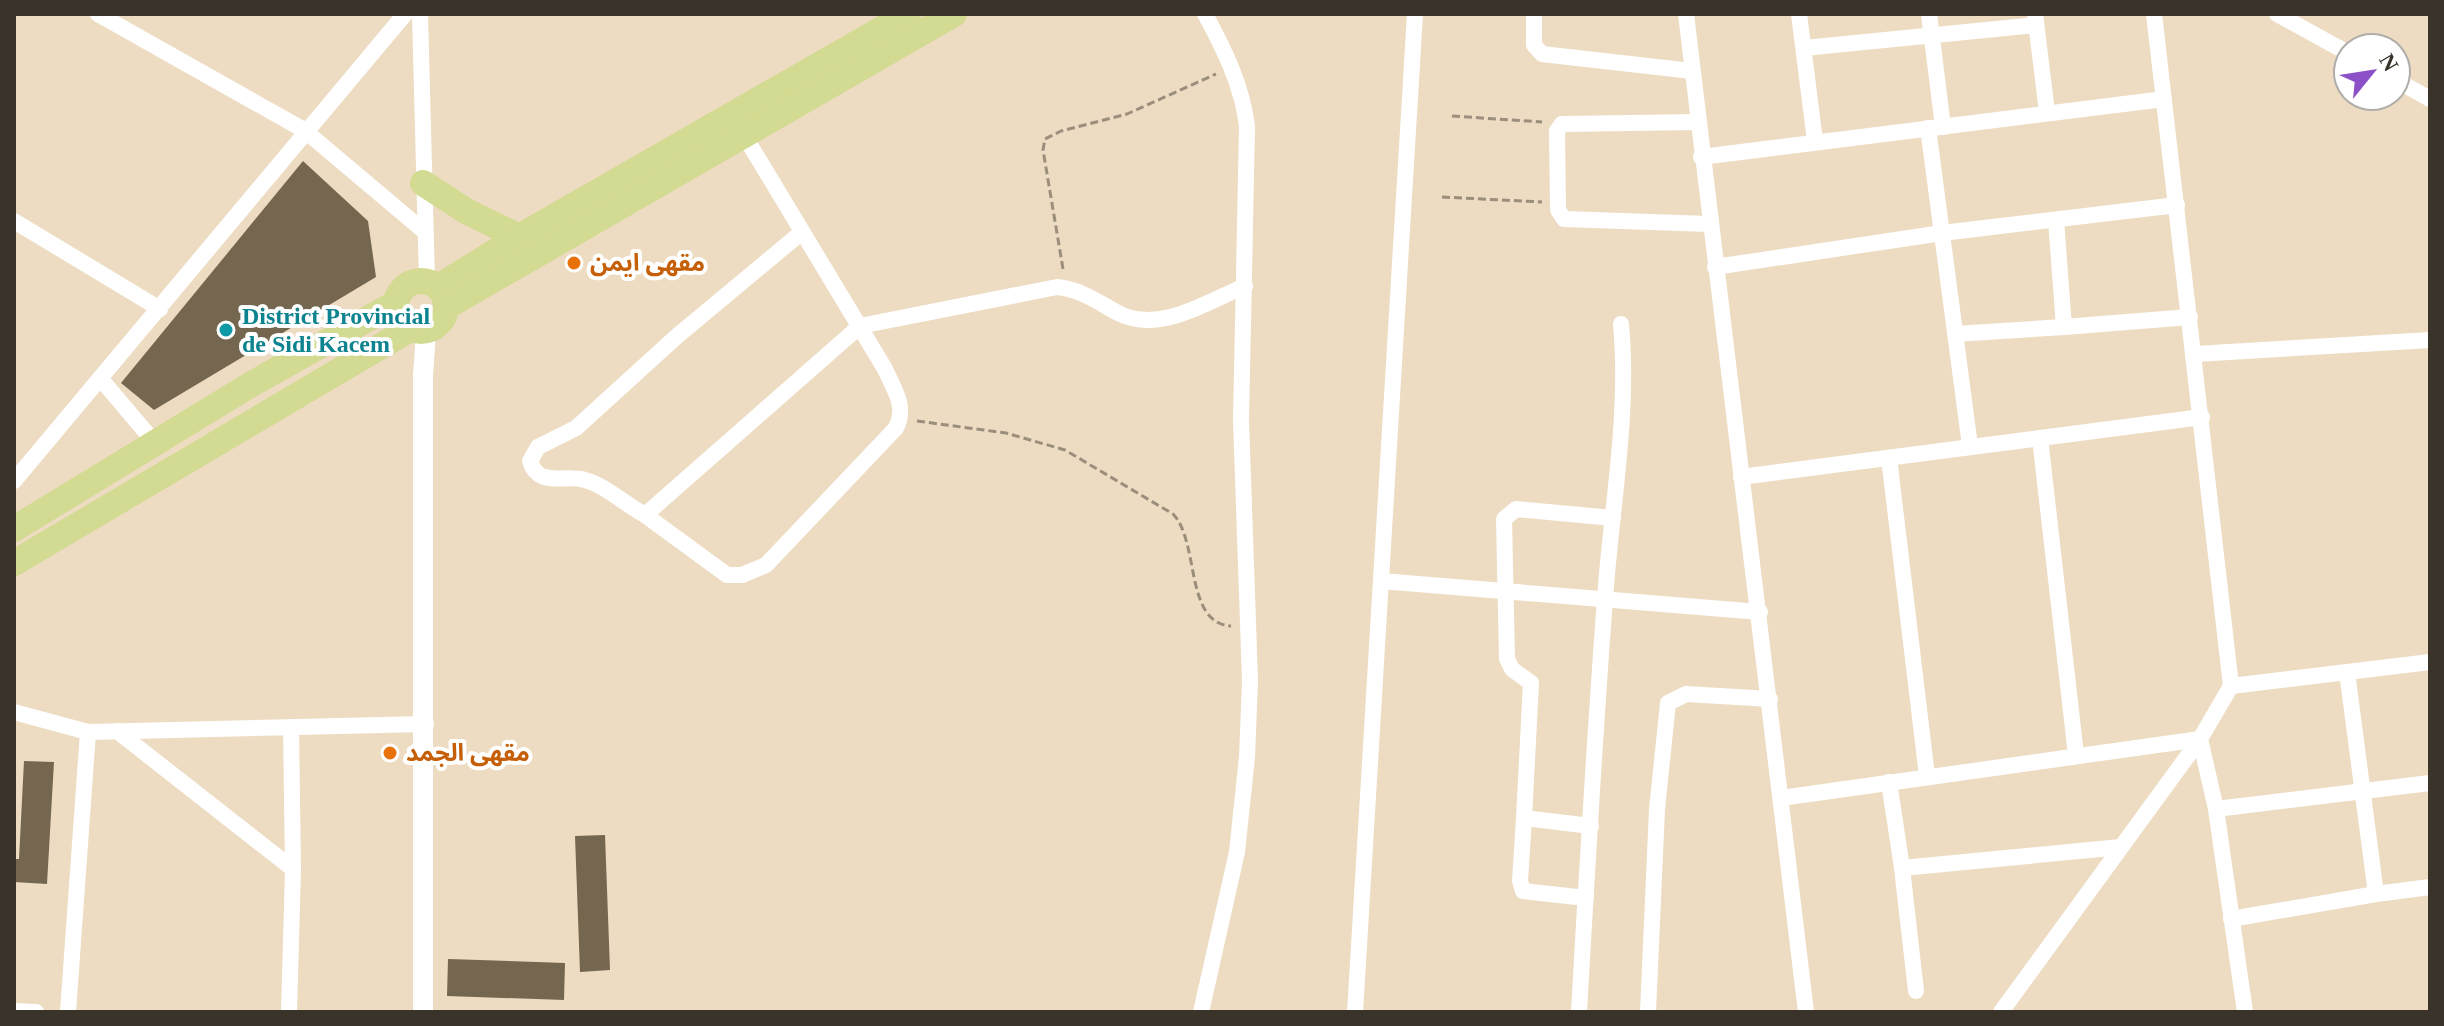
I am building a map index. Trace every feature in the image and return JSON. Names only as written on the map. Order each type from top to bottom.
[{"type":"main road","points":[[14,529],[396,303],[410,283],[437,292],[738,126],[908,14]]},
{"type":"main road","points":[[437,292],[519,237],[954,14]]},
{"type":"main road","points":[[423,183],[466,211],[519,237]]},
{"type":"main road","points":[[14,563],[418,330],[441,322],[437,292]]},
{"type":"main road","points":[[396,303],[399,318],[418,330]]},
{"type":"street","points":[[98,14],[304,130],[425,232]]},
{"type":"street","points":[[14,481],[160,309],[304,130],[405,14]]},
{"type":"street","points":[[420,14],[425,232],[437,292]]},
{"type":"street","points":[[1201,1012],[1234,865],[1243,806],[1250,681],[1241,420],[1247,126],[1244,101],[1205,14]]},
{"type":"street","points":[[1355,1012],[1415,14]]},
{"type":"street","points":[[1534,14],[1534,45],[1542,54],[1692,71]]},
{"type":"street","points":[[1686,14],[1806,1012]]},
{"type":"street","points":[[1799,14],[1815,141]]},
{"type":"street","points":[[1929,14],[1942,233],[1970,446]]},
{"type":"street","points":[[2001,1012],[2200,739],[2231,686],[2154,14]]},
{"type":"street","points":[[2277,14],[2332,44]]},
{"type":"street","points":[[1804,48],[1932,37],[2035,20],[2047,112]]},
{"type":"street","points":[[2412,89],[2430,99]]},
{"type":"street","points":[[1701,157],[2164,99]]},
{"type":"street","points":[[1697,122],[1562,124],[1557,131],[1558,203],[1564,219],[1709,224]]},
{"type":"street","points":[[738,126],[860,326],[899,399],[901,419],[766,565],[755,571],[727,575],[645,515],[587,480],[545,479],[531,466],[531,455],[538,447],[576,428],[676,337],[802,232]]},
{"type":"street","points":[[1715,267],[1942,233],[2177,205]]},
{"type":"street","points":[[2056,220],[2064,327]]},
{"type":"street","points":[[14,221],[160,309]]},
{"type":"street","points":[[645,515],[860,326],[1048,288],[1066,288],[1146,322],[1174,315],[1245,286]]},
{"type":"street","points":[[1955,334],[2190,317]]},
{"type":"street","points":[[1579,1012],[1605,599],[1626,392],[1621,324]]},
{"type":"street","points":[[418,330],[423,376],[426,724],[423,1012]]},
{"type":"street","points":[[2195,354],[2430,340]]},
{"type":"street","points":[[100,378],[155,443]]},
{"type":"street","points":[[1741,477],[2202,417]]},
{"type":"street","points":[[2040,438],[2076,755]]},
{"type":"street","points":[[1889,458],[1927,776]]},
{"type":"street","points":[[1586,898],[1523,891],[1520,881],[1531,683],[1508,664],[1504,519],[1516,509],[1613,518]]},
{"type":"street","points":[[1381,581],[1760,612]]},
{"type":"street","points":[[2231,686],[2430,662]]},
{"type":"street","points":[[2347,672],[2376,894]]},
{"type":"street","points":[[1648,1012],[1657,809],[1668,703],[1686,694],[1770,699]]},
{"type":"street","points":[[14,712],[88,732],[426,724]]},
{"type":"street","points":[[289,1012],[293,869],[291,727]]},
{"type":"street","points":[[117,731],[293,869]]},
{"type":"street","points":[[68,1012],[88,732]]},
{"type":"street","points":[[1781,798],[2200,739]]},
{"type":"street","points":[[2200,739],[2216,809],[2245,1012]]},
{"type":"street","points":[[1889,782],[1916,991]]},
{"type":"street","points":[[2216,809],[2430,783]]},
{"type":"street","points":[[1524,818],[1591,826]]},
{"type":"street","points":[[1902,868],[2121,847]]},
{"type":"street","points":[[2231,919],[2430,887]]},
{"type":"street","points":[[14,1011],[36,1012]]},
{"type":"path","points":[[1066,288],[1043,150],[1045,139],[1061,131],[1127,114],[1230,67]]},
{"type":"path","points":[[1452,116],[1562,124]]},
{"type":"path","points":[[1442,197],[1558,203]]},
{"type":"path","points":[[901,419],[1038,441],[1087,461],[1173,514],[1182,527],[1204,611],[1216,623],[1248,626]]},
{"type":"building","name":"District Provincial de Sidi Kacem","points":[[303,161],[368,221],[376,277],[154,410],[121,383]]},
{"type":"building","points":[[24,761],[54,762],[47,884],[14,882],[14,859],[19,859]]},
{"type":"building","points":[[605,835],[610,970],[580,972],[575,836]]},
{"type":"building","points":[[448,959],[565,963],[564,1000],[447,996]]},
{"type":"place","name":"مقهى ايمن","points":[[574,263]]},
{"type":"place","name":"District Provincial de Sidi Kacem","points":[[226,330]]},
{"type":"place","name":"مقهى الجمد","points":[[390,753]]}]
